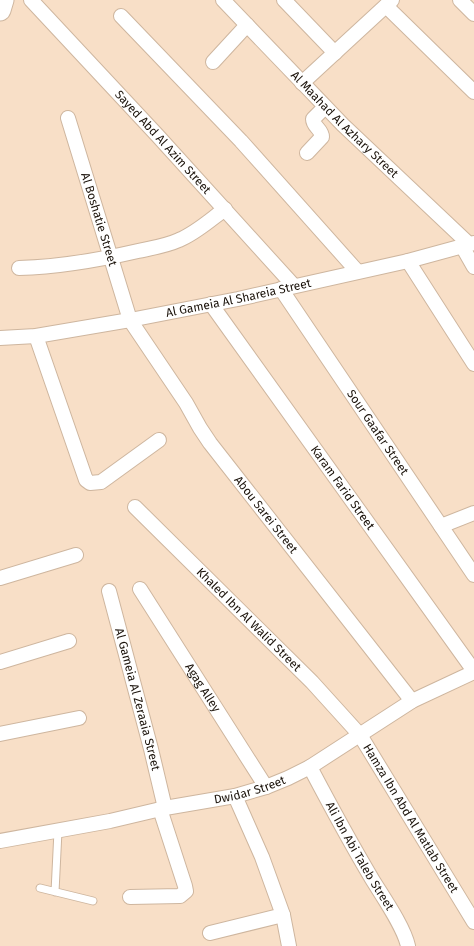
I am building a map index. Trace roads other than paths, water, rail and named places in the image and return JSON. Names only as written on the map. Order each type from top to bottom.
[{"type":"street","points":[[0,10],[3,0]]},
{"type":"street","name":"Sayed Abd Al Azim Street","points":[[30,0],[157,134],[225,209],[288,287]]},
{"type":"street","name":"Al Maahad Al Azhary Street","points":[[223,0],[302,83],[377,158],[468,244],[474,267]]},
{"type":"street","points":[[284,0],[336,53]]},
{"type":"street","points":[[460,0],[474,14]]},
{"type":"street","points":[[302,83],[389,3],[474,92]]},
{"type":"street","points":[[121,16],[241,142],[357,271]]},
{"type":"street","points":[[213,62],[247,26]]},
{"type":"street","points":[[307,153],[322,137],[321,132],[313,124],[313,119],[325,106]]},
{"type":"street","name":"Al Boshatie Street","points":[[68,118],[130,320]]},
{"type":"street","points":[[19,268],[59,266],[111,257],[169,244],[179,240],[225,209]]},
{"type":"street","name":"Al Gameia Al Shareia Street","points":[[0,338],[36,336],[211,304],[408,261],[468,244]]},
{"type":"street","points":[[408,261],[474,364]]},
{"type":"street","name":"Sour Gaafar Street","points":[[288,287],[441,526],[472,569]]},
{"type":"street","name":"Karam Farid Street","points":[[211,304],[474,671]]},
{"type":"street","name":"Abou Sarei Street","points":[[130,320],[186,403],[210,443],[412,701]]},
{"type":"street","points":[[36,336],[86,480],[90,483],[101,482],[159,440]]},
{"type":"street","name":"Khaled Ibn Al Walid Street","points":[[135,507],[312,682],[360,735]]},
{"type":"street","points":[[441,526],[474,513]]},
{"type":"street","points":[[0,578],[76,555]]},
{"type":"street","name":"Agag Alley","points":[[140,589],[266,787]]},
{"type":"street","name":"Al Gameia Al Zeraaia Street","points":[[108,591],[151,749],[162,809],[186,891],[180,896],[130,897]]},
{"type":"street","points":[[0,662],[69,641]]},
{"type":"street","name":"Dwidar Street","points":[[0,841],[235,796],[266,787],[310,767],[412,701],[474,671]]},
{"type":"street","points":[[0,734],[79,718]]},
{"type":"street","name":"Hamza Ibn Abd Al Matlab Street","points":[[360,735],[474,922]]},
{"type":"street","name":"Ali Ibn Abi Taleb Street","points":[[310,767],[348,838],[396,919],[407,940],[408,946]]},
{"type":"street","points":[[235,796],[262,856],[284,915],[289,946]]},
{"type":"street","points":[[210,933],[284,915]]},
{"type":"lane","points":[[54,892],[58,831]]},
{"type":"lane","points":[[40,888],[93,902]]}]
